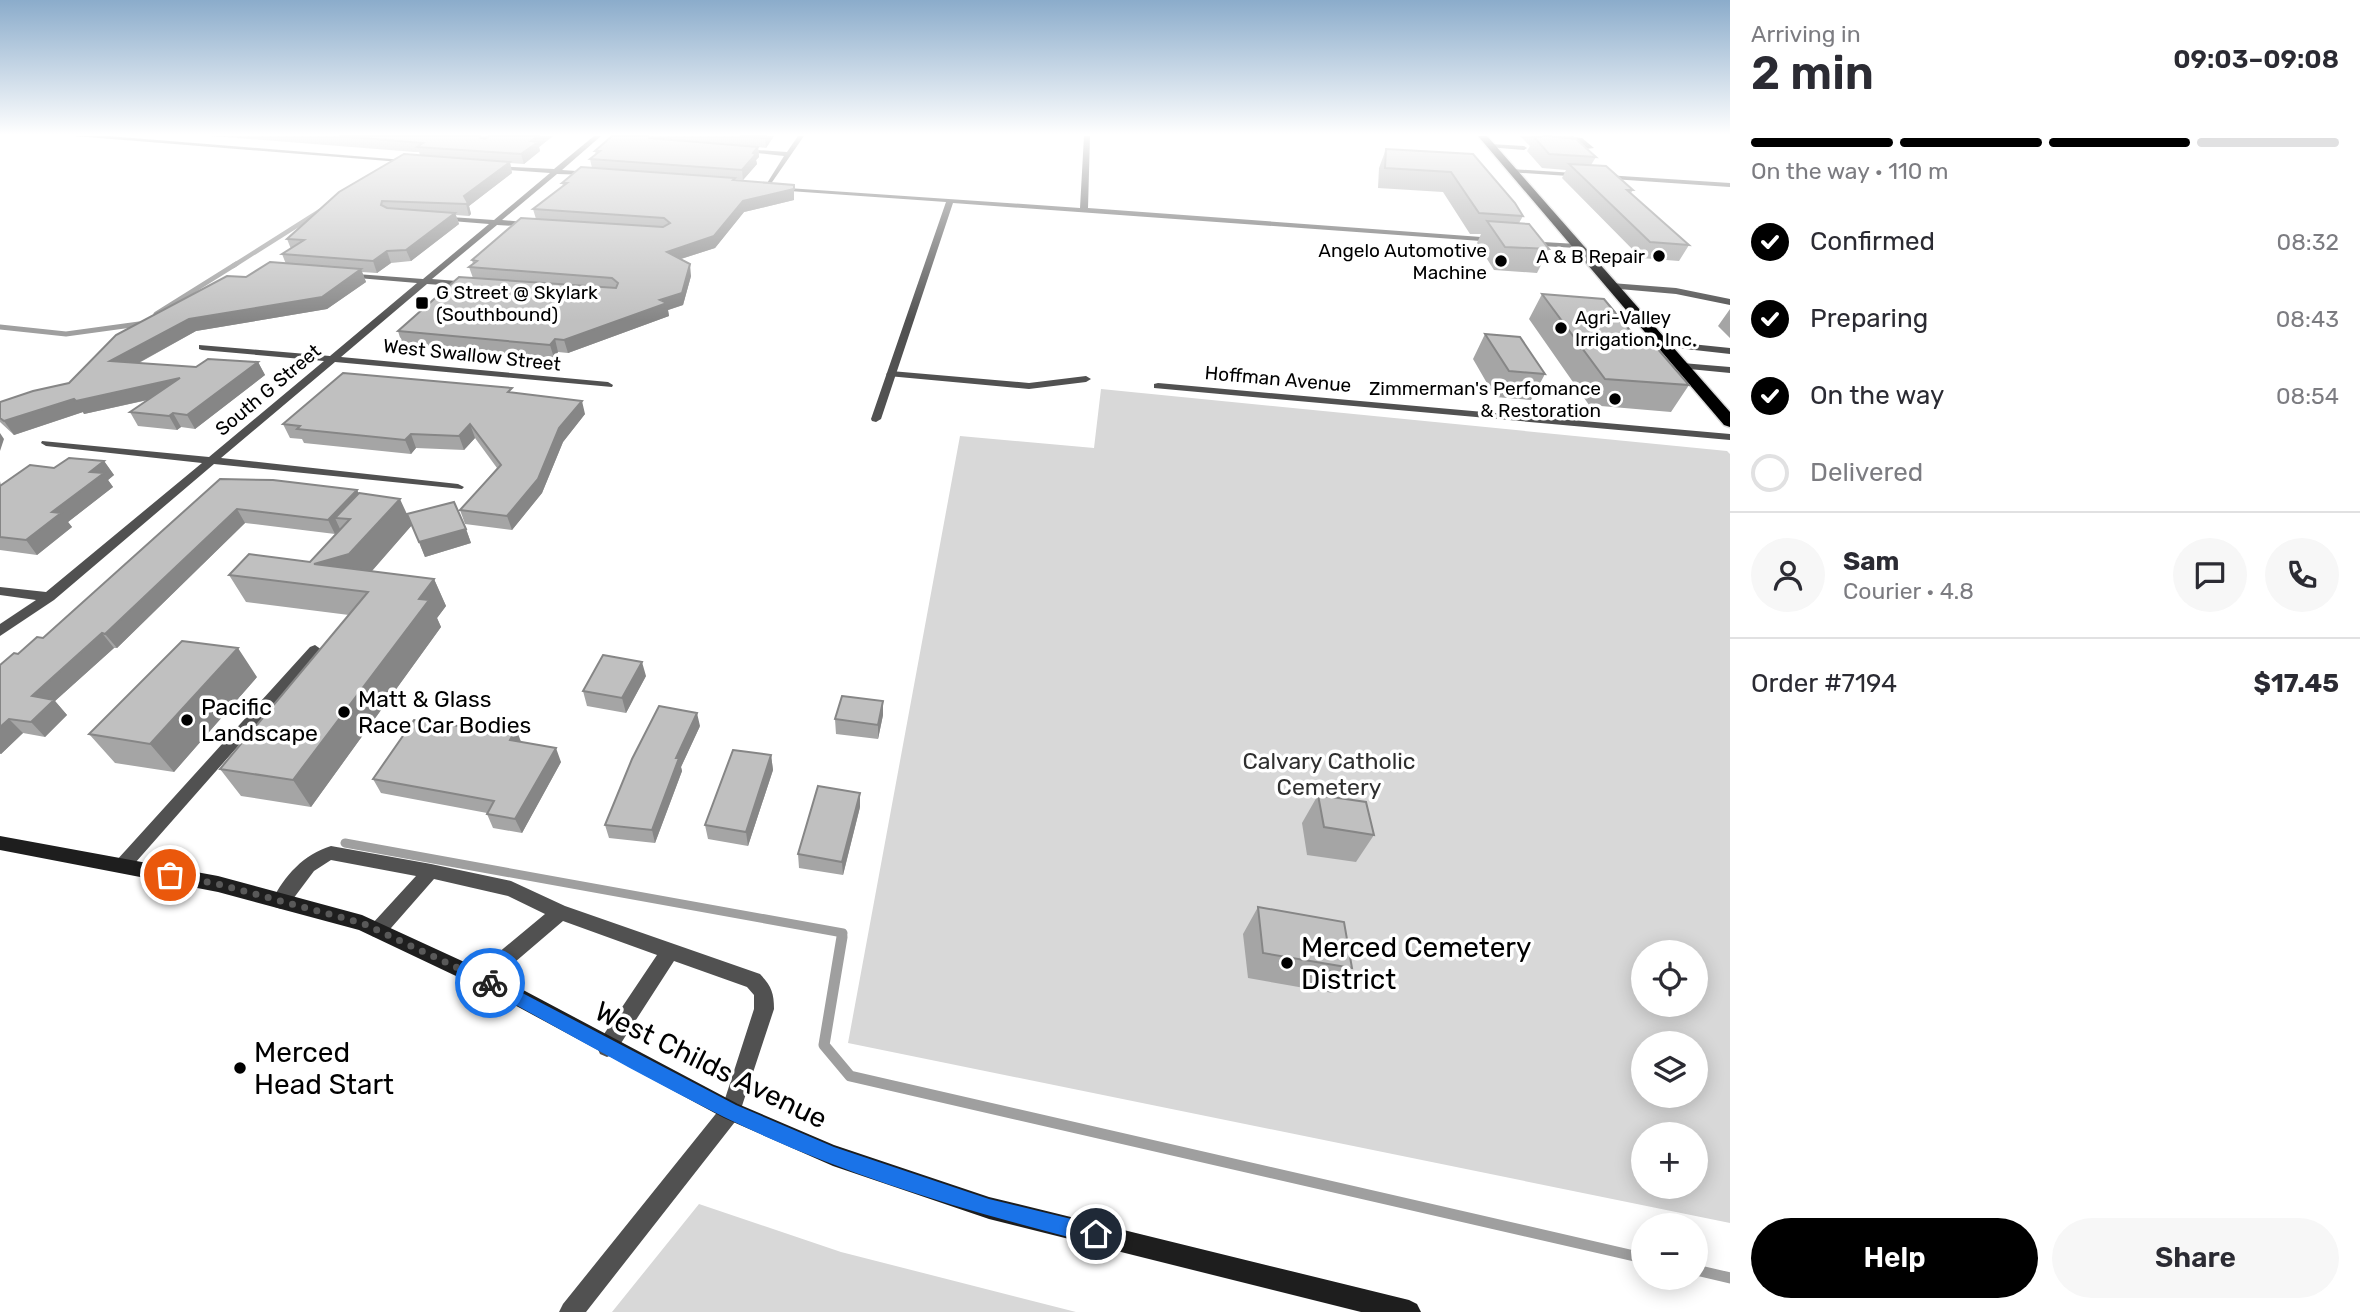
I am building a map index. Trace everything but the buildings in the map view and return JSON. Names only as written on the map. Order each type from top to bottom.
[{"type":"highway","points":[[1534,197],[1730,422]]},
{"type":"main road","name":"West Childs Avenue","points":[[0,843],[218,884],[362,923],[481,979],[730,1111],[834,1155],[989,1208],[1396,1310]]},
{"type":"street","name":"South G Street","points":[[0,631],[49,597],[526,197]]},
{"type":"street","points":[[911,197],[1508,241]]},
{"type":"street","points":[[1084,210],[1085,197]]},
{"type":"street","points":[[876,419],[950,200]]},
{"type":"street","points":[[430,218],[548,226]]},
{"type":"street","points":[[1522,242],[1577,246]]},
{"type":"street","points":[[333,274],[480,285]]},
{"type":"street","points":[[1611,286],[1676,291],[1730,302]]},
{"type":"street","points":[[1662,344],[1730,351]]},
{"type":"street","name":"West Swallow Street","points":[[202,347],[608,385]]},
{"type":"street","points":[[1682,366],[1730,370]]},
{"type":"street","points":[[891,374],[1029,386],[1086,379]]},
{"type":"street","name":"Hoffman Avenue","points":[[1158,386],[1730,437]]},
{"type":"street","points":[[46,443],[458,487]]},
{"type":"street","points":[[0,591],[49,597]]},
{"type":"street","points":[[122,866],[315,650]]},
{"type":"street","points":[[281,901],[319,856],[331,853],[431,871],[511,889],[560,912],[753,980],[764,992],[764,1009],[730,1111],[571,1312]]},
{"type":"street","points":[[378,930],[431,871]]},
{"type":"street","points":[[481,979],[560,912]]},
{"type":"street","points":[[607,1047],[669,952]]},
{"type":"green space","name":"Calvary Catholic Cemetery","points":[[1101,389],[1727,451],[1730,454],[1730,1223],[1708,1219],[1708,1213],[1681,1213],[848,1043],[960,436],[1094,448]]},
{"type":"green space","points":[[699,1204],[841,1252],[1076,1312],[612,1312]]},
{"type":"waterway","points":[[233,266],[320,211]]},
{"type":"waterway","points":[[156,314],[236,264]]},
{"type":"waterway","points":[[0,327],[66,334],[139,324]]},
{"type":"waterway","points":[[345,843],[843,933],[842,939]]},
{"type":"waterway","points":[[842,937],[824,1045],[850,1076],[1631,1255]]},
{"type":"waterway","points":[[1708,1273],[1730,1278]]},
{"type":"way so far","points":[[170,875],[218,884],[362,923],[490,983]]},
{"type":"place","name":"A & B Repair","points":[[1659,256]]},
{"type":"place","name":"Angelo Automotive Machine","points":[[1501,261]]},
{"type":"place","name":"G Street @ Skylark (Southbound)","points":[[422,303]]},
{"type":"place","name":"Agri-Valley Irrigation, Inc.","points":[[1561,328]]},
{"type":"place","name":"Zimmerman's Perfomance & Restoration","points":[[1615,399]]},
{"type":"place","name":"Matt & Glass Race Car Bodies","points":[[344,712]]},
{"type":"place","name":"Pacific Landscape","points":[[187,720]]},
{"type":"place","name":"Merced Cemetery District","points":[[1287,963]]},
{"type":"place","name":"Merced Head Start","points":[[240,1068]]},
{"type":"route","points":[[490,983],[730,1111],[834,1155],[989,1208],[1096,1234]]}]
